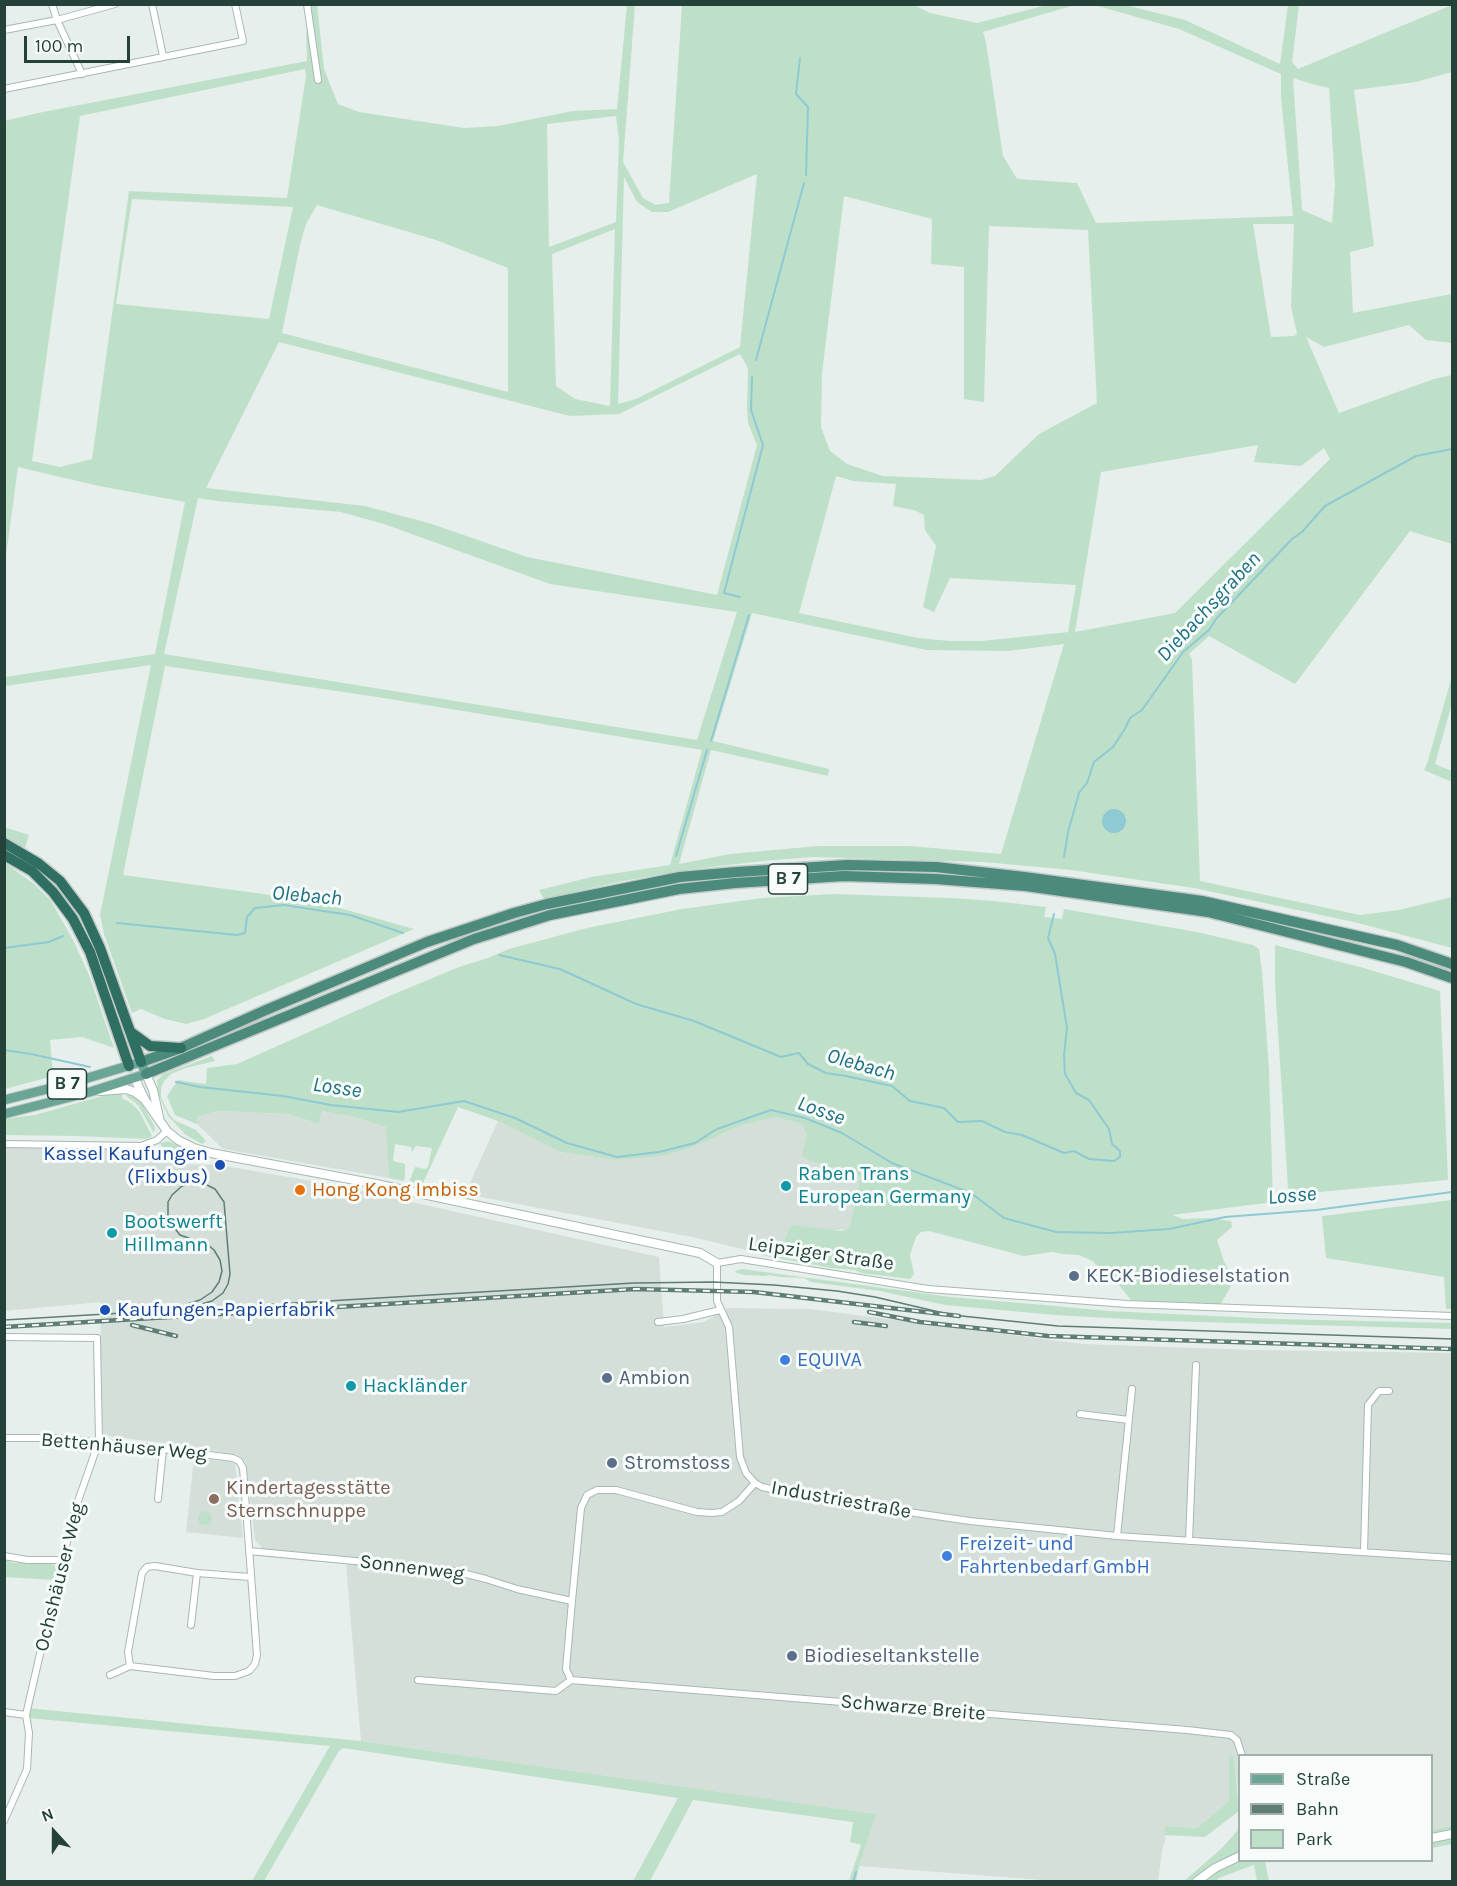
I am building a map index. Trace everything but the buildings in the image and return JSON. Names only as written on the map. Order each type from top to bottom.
[{"type":"highway","points":[[4,843],[38,863],[60,882],[84,914],[100,948],[141,1062]]},
{"type":"highway","points":[[4,855],[32,871],[53,892],[73,919],[90,952],[129,1066]]},
{"type":"highway","name":"B 7","points":[[141,1062],[182,1048],[427,942],[514,913],[547,904],[680,877],[736,872],[858,866],[936,867],[1024,877],[1202,901],[1397,945],[1452,964]]},
{"type":"highway","name":"B 7","points":[[146,1074],[474,939],[550,915],[680,889],[735,883],[844,876],[936,879],[1026,886],[1208,912],[1406,963],[1452,978]]},
{"type":"highway","points":[[131,1032],[150,1046],[182,1048]]},
{"type":"main road","name":"B 7","points":[[4,1100],[141,1062]]},
{"type":"main road","points":[[141,1062],[146,1074]]},
{"type":"main road","points":[[129,1066],[134,1077]]},
{"type":"main road","name":"B 7","points":[[4,1114],[90,1092],[146,1074]]},
{"type":"main road","points":[[1433,1838],[1452,1834]]},
{"type":"main road","points":[[1196,1881],[1238,1856]]},
{"type":"street","points":[[52,4],[82,74]]},
{"type":"street","points":[[4,30],[57,20],[116,4]]},
{"type":"street","points":[[152,4],[163,56]]},
{"type":"street","points":[[4,89],[243,41],[235,4]]},
{"type":"street","points":[[307,4],[318,80]]},
{"type":"street","points":[[146,1074],[153,1090],[160,1121]]},
{"type":"street","points":[[134,1077],[145,1100],[167,1131],[194,1148],[700,1252],[717,1263]]},
{"type":"street","points":[[90,1092],[126,1089],[135,1092],[145,1100]]},
{"type":"street","points":[[4,1144],[141,1146],[157,1140],[167,1131]]},
{"type":"street","name":"Leipziger Straße","points":[[717,1263],[741,1259],[928,1288],[1127,1304],[1452,1316]]},
{"type":"street","name":"Industriestraße","points":[[717,1263],[717,1301],[729,1327],[740,1456],[746,1473],[755,1483],[781,1492],[812,1498],[970,1521],[1117,1536],[1452,1558]]},
{"type":"street","points":[[658,1322],[683,1319],[720,1310]]},
{"type":"street","points":[[4,1337],[97,1338],[99,1441]]},
{"type":"street","points":[[1189,1541],[1196,1365]]},
{"type":"street","points":[[1117,1536],[1132,1389]]},
{"type":"street","points":[[1364,1552],[1368,1405],[1378,1391],[1389,1390]]},
{"type":"street","points":[[1080,1414],[1129,1420]]},
{"type":"street","name":"Bettenhäuser Weg","points":[[4,1438],[99,1441],[233,1458],[243,1468],[249,1551]]},
{"type":"street","name":"Ochshäuser Weg","points":[[4,1821],[27,1769],[29,1733],[26,1715],[77,1504],[99,1441]]},
{"type":"street","points":[[158,1499],[163,1449]]},
{"type":"street","points":[[571,1680],[567,1670],[572,1601],[581,1508],[587,1495],[597,1490],[616,1490],[697,1512],[712,1513],[722,1512],[739,1501],[755,1483]]},
{"type":"street","points":[[110,1675],[130,1666],[214,1676],[234,1676],[249,1671],[255,1664],[257,1655],[249,1551]]},
{"type":"street","name":"Sonnenweg","points":[[249,1551],[450,1570],[517,1589],[572,1601]]},
{"type":"street","points":[[4,1556],[27,1560],[63,1560]]},
{"type":"street","points":[[130,1666],[128,1652],[142,1574],[147,1567],[250,1577]]},
{"type":"street","points":[[191,1625],[197,1573]]},
{"type":"street","name":"Schwarze Breite","points":[[418,1680],[556,1691],[571,1680],[1186,1730],[1232,1735],[1238,1740],[1242,1754]]},
{"type":"street","points":[[4,1712],[26,1715]]},
{"type":"shaded area","points":[[218,1111],[288,1114],[319,1124],[322,1111],[354,1117],[387,1127],[389,1178],[223,1149],[197,1124],[197,1117]]},
{"type":"shaded area","points":[[775,1117],[802,1124],[808,1133],[803,1155],[829,1167],[847,1169],[860,1177],[850,1225],[847,1229],[787,1234],[783,1247],[778,1249],[762,1247],[759,1253],[692,1237],[465,1194],[498,1121],[560,1152],[616,1160],[663,1156],[688,1149],[740,1126]]},
{"type":"shaded area","points":[[5,1147],[153,1150],[177,1164],[219,1165],[335,1185],[659,1257],[664,1327],[704,1322],[728,1308],[810,1309],[1082,1344],[1253,1350],[1452,1353],[1452,1826],[1433,1830],[1433,1754],[1238,1754],[1238,1791],[1234,1757],[1230,1756],[1229,1801],[1197,1828],[1166,1826],[1158,1881],[1056,1881],[859,1866],[875,1814],[361,1741],[346,1564],[265,1557],[262,1548],[255,1540],[246,1463],[238,1455],[100,1435],[101,1302],[5,1311]]},
{"type":"shaded area","name":"Kindertagesstätte Sternschnuppe","points":[[194,1458],[235,1463],[243,1538],[186,1532]]},
{"type":"green space","points":[[310,4],[317,5],[324,69],[338,104],[359,112],[464,128],[498,126],[573,111],[617,109],[627,5],[635,5],[623,162],[643,198],[656,205],[669,203],[682,5],[914,5],[930,13],[977,23],[1047,5],[1094,5],[1125,5],[1185,20],[1280,64],[1288,5],[1299,5],[1292,62],[1298,69],[1452,5],[1452,72],[1416,82],[1354,90],[1374,246],[1350,252],[1353,313],[1452,294],[1452,343],[1426,340],[1409,325],[1324,347],[1306,337],[1339,413],[1434,379],[1452,375],[1452,544],[1410,531],[1295,684],[1209,636],[1189,654],[1192,660],[1200,881],[1360,915],[1399,910],[1452,897],[1452,948],[1354,922],[1194,888],[1071,870],[983,862],[813,857],[763,861],[694,869],[623,881],[544,899],[539,890],[591,877],[670,865],[702,750],[371,696],[165,666],[123,875],[315,901],[414,929],[204,1019],[186,1024],[165,1019],[141,1009],[132,1013],[104,934],[100,915],[151,665],[5,686],[5,677],[155,654],[185,502],[99,486],[18,467],[5,563],[4,121],[307,61],[306,33],[312,24]],"holes":[[[1094,5],[1179,29],[1281,74],[1281,98],[1293,216],[1096,223],[1077,183],[1017,179],[1003,156],[983,32],[1071,6]],[[305,69],[306,76],[287,198],[129,191],[92,459],[60,467],[32,461],[80,116]],[[1293,78],[1329,88],[1335,185],[1332,223],[1302,210]],[[616,116],[619,141],[616,222],[549,247],[547,124]],[[757,174],[740,347],[636,399],[618,404],[624,177],[637,202],[652,212],[668,212]],[[844,196],[932,219],[931,264],[964,267],[964,399],[984,402],[989,226],[1088,230],[1097,403],[1039,434],[995,476],[981,480],[883,476],[847,464],[830,451],[821,427],[822,373]],[[132,199],[293,207],[269,319],[116,304]],[[317,205],[436,240],[508,268],[508,392],[282,333],[300,245],[306,224]],[[1253,224],[1294,224],[1291,306],[1297,334],[1271,337]],[[615,229],[610,406],[575,399],[556,386],[552,254]],[[279,342],[570,416],[619,414],[740,354],[748,368],[748,423],[757,445],[717,595],[527,557],[432,524],[365,506],[206,488]],[[1258,445],[1254,462],[1301,466],[1324,448],[1330,459],[1175,613],[1075,632],[1101,472]],[[836,476],[853,481],[896,484],[893,506],[914,510],[924,515],[925,530],[936,546],[923,607],[934,612],[950,578],[1076,585],[1068,632],[982,641],[918,638],[799,613]],[[198,498],[341,512],[384,524],[550,584],[737,612],[697,740],[164,654]],[[752,613],[926,650],[1008,651],[1064,644],[1001,854],[910,846],[818,846],[730,854],[679,864],[711,750],[828,776],[829,769],[713,741]]]},
{"type":"green space","points":[[1452,676],[1452,703],[1435,764],[1452,771],[1452,782],[1424,770]]},
{"type":"green space","points":[[4,827],[29,835],[25,848],[5,838]]},
{"type":"green space","points":[[5,863],[34,884],[51,901],[89,975],[114,1048],[82,1037],[50,1040],[53,1076],[5,1089]]},
{"type":"green space","points":[[833,894],[994,901],[1046,907],[1044,917],[1062,919],[1064,909],[1197,932],[1253,945],[1259,949],[1269,1070],[1273,1202],[1172,1215],[1183,1219],[1209,1218],[1231,1221],[1232,1227],[1217,1240],[1231,1275],[1230,1288],[1220,1305],[1131,1300],[1105,1268],[1079,1255],[1052,1252],[1024,1256],[929,1231],[921,1232],[916,1237],[910,1255],[914,1274],[910,1279],[861,1273],[855,1270],[831,1268],[761,1255],[759,1253],[762,1247],[777,1249],[783,1246],[789,1228],[794,1225],[841,1231],[847,1229],[850,1225],[860,1177],[847,1169],[829,1167],[808,1160],[802,1155],[807,1134],[802,1124],[775,1117],[740,1126],[688,1149],[663,1156],[616,1160],[560,1152],[498,1121],[458,1107],[422,1185],[409,1182],[415,1167],[425,1169],[428,1167],[432,1148],[416,1146],[412,1152],[411,1147],[395,1144],[393,1161],[405,1164],[404,1181],[389,1178],[386,1127],[354,1117],[322,1111],[319,1124],[288,1114],[218,1111],[197,1117],[197,1124],[175,1115],[167,1096],[178,1080],[206,1084],[207,1068],[237,1064],[394,994],[509,949],[587,928],[682,909],[762,898]]},
{"type":"green space","points":[[1275,945],[1440,991],[1448,1180],[1298,1194],[1288,1188],[1275,984]]},
{"type":"green space","points":[[212,1056],[215,1061],[171,1074],[161,1088],[161,1097],[169,1114],[174,1120],[196,1130],[206,1141],[202,1144],[186,1135],[168,1116],[158,1093],[157,1080],[164,1074]]},
{"type":"green space","points":[[123,1092],[122,1098],[139,1111],[152,1136],[147,1139],[5,1135],[4,1119],[35,1115]]},
{"type":"green space","points":[[127,1093],[132,1094],[142,1104],[155,1127],[154,1133],[138,1105],[126,1096]]},
{"type":"green space","points":[[168,1141],[187,1152],[164,1150],[160,1143]]},
{"type":"green space","points":[[1452,1200],[1452,1309],[1446,1309],[1444,1277],[1326,1258],[1322,1216]]},
{"type":"green space","points":[[742,1269],[951,1297],[1108,1311],[1278,1319],[1452,1323],[1452,1329],[1163,1321],[1055,1315],[945,1305],[880,1291],[811,1282],[804,1278],[745,1275],[735,1271]]},
{"type":"green space","points":[[202,1511],[208,1511],[212,1518],[208,1525],[202,1525],[198,1521],[198,1515]]},
{"type":"green space","points":[[6,1560],[13,1563],[51,1563],[55,1566],[56,1571],[54,1580],[5,1577]]},
{"type":"green space","points":[[27,1708],[361,1741],[876,1814],[856,1881],[849,1881],[861,1845],[850,1842],[853,1822],[693,1800],[650,1881],[633,1881],[678,1798],[343,1748],[339,1751],[264,1881],[252,1881],[330,1746],[28,1718]]},
{"type":"green space","points":[[1229,1756],[1234,1757],[1238,1812],[1205,1837],[1164,1835],[1166,1826],[1197,1828],[1229,1801]]},
{"type":"green space","points":[[1452,1826],[1452,1844],[1433,1848],[1433,1830]]},
{"type":"green space","points":[[1238,1830],[1238,1862],[1265,1862],[1269,1881],[1257,1881],[1254,1865],[1215,1881],[1183,1882],[1222,1848]]},
{"type":"water","points":[[1114,809],[1122,813],[1126,821],[1122,829],[1114,833],[1106,829],[1102,821],[1106,813]]},
{"type":"waterway","points":[[800,58],[796,94],[808,107],[806,175]]},
{"type":"waterway","points":[[756,360],[804,183]]},
{"type":"waterway","points":[[740,597],[724,593],[763,445],[751,410],[752,377]]},
{"type":"waterway","name":"Diebachsgraben","points":[[1064,857],[1068,832],[1079,793],[1087,783],[1094,762],[1113,747],[1130,718],[1142,710],[1183,652],[1209,630],[1216,619],[1325,506],[1416,456],[1452,449]]},
{"type":"waterway","points":[[711,741],[749,615]]},
{"type":"waterway","points":[[676,856],[707,750]]},
{"type":"waterway","name":"Olebach","points":[[117,923],[237,935],[245,933],[247,917],[255,908],[284,905],[350,915],[403,933]]},
{"type":"waterway","name":"Olebach","points":[[499,955],[560,969],[636,1004],[694,1021],[781,1057],[799,1053],[808,1064],[826,1073],[892,1086],[910,1101],[944,1108],[958,1122],[982,1121],[1005,1132],[1022,1135],[1064,1153],[1074,1151],[1089,1159],[1114,1161],[1120,1157],[1120,1151],[1112,1144],[1109,1129],[1089,1100],[1076,1093],[1065,1074],[1064,1055],[1067,1028],[1055,954],[1048,938],[1054,914]]},
{"type":"waterway","name":"Olebach","points":[[4,948],[49,942],[63,936]]},
{"type":"waterway","name":"Losse","points":[[4,1050],[90,1067]]},
{"type":"waterway","name":"Losse","points":[[176,1082],[200,1087],[283,1096],[331,1105],[398,1112],[464,1101],[515,1118],[567,1143],[617,1157],[659,1152],[695,1143],[717,1129],[771,1110],[805,1118],[842,1133],[892,1163],[971,1193],[1004,1218],[1056,1232],[1111,1233],[1169,1229],[1225,1217],[1316,1210],[1452,1192]]},
{"type":"waterway","points":[[853,1882],[856,1872]]},
{"type":"tram line","points":[[187,1304],[200,1300],[212,1292],[219,1282],[222,1271],[220,1260],[214,1250],[208,1245],[180,1235],[168,1215],[168,1202],[172,1195],[182,1186],[196,1182],[215,1189],[224,1202],[230,1274],[223,1293],[212,1301],[202,1304]]},
{"type":"tram line","points":[[4,1320],[634,1283],[713,1282],[837,1291],[875,1297],[952,1315],[1058,1326],[1452,1339]]},
{"type":"railway","points":[[4,1327],[635,1289],[754,1292],[959,1316]]},
{"type":"railway","points":[[869,1312],[920,1322],[1048,1336],[1452,1349]]},
{"type":"railway","points":[[854,1322],[886,1326]]},
{"type":"railway","points":[[132,1325],[176,1336]]},
{"type":"place","name":"Kassel Kaufungen (Flixbus)","points":[[220,1165]]},
{"type":"place","name":"Raben Trans European Germany","points":[[786,1186]]},
{"type":"place","name":"Hong Kong Imbiss","points":[[300,1190]]},
{"type":"place","name":"Bootswerft Hillmann","points":[[112,1233]]},
{"type":"place","name":"KECK-Biodieselstation","points":[[1074,1276]]},
{"type":"place","name":"Kaufungen-Papierfabrik","points":[[105,1310]]},
{"type":"place","name":"EQUIVA","points":[[785,1360]]},
{"type":"place","name":"Ambion","points":[[607,1378]]},
{"type":"place","name":"Hackländer","points":[[351,1386]]},
{"type":"place","name":"Stromstoss","points":[[612,1463]]},
{"type":"place","name":"Kindertagesstätte Sternschnuppe","points":[[214,1499]]},
{"type":"place","name":"Freizeit- und Fahrtenbedarf GmbH","points":[[947,1556]]},
{"type":"place","name":"Biodieseltankstelle","points":[[792,1656]]}]
